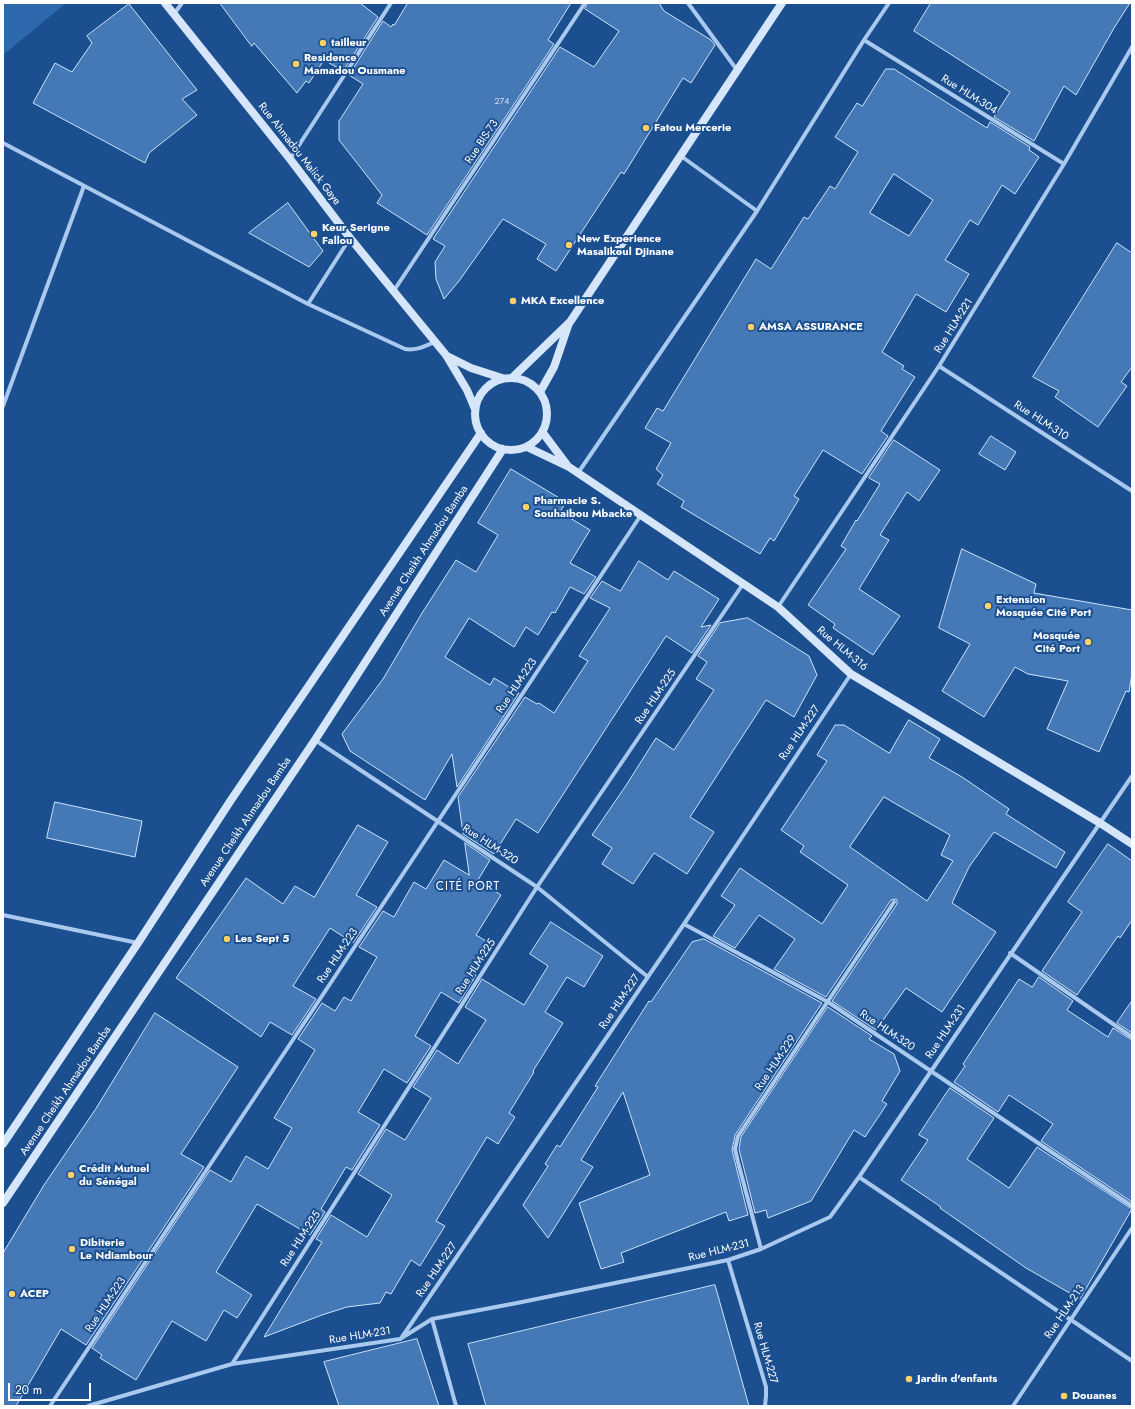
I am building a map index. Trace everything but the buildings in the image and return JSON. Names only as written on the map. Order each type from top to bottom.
[{"type":"street","name":"Rue Ahmadou Malick Gaye","points":[[165,3],[290,159],[393,292],[446,355],[467,390],[475,409]]},
{"type":"street","points":[[174,15],[182,3]]},
{"type":"street","points":[[290,159],[391,3]]},
{"type":"street","name":"Rue BIS-73","points":[[393,292],[586,3]]},
{"type":"street","points":[[688,3],[737,71]]},
{"type":"street","points":[[512,377],[570,322],[782,3]]},
{"type":"street","points":[[578,473],[757,211],[864,40],[889,3]]},
{"type":"street","name":"Rue HLM-304","points":[[864,40],[1064,164]]},
{"type":"street","name":"Rue HLM-221","points":[[778,607],[939,366],[1064,164],[1132,47]]},
{"type":"street","points":[[3,143],[308,304],[405,349],[419,349],[435,342]]},
{"type":"street","points":[[680,156],[757,211]]},
{"type":"street","points":[[3,406],[84,186]]},
{"type":"street","points":[[308,304],[350,238]]},
{"type":"street","points":[[540,392],[554,367],[570,322]]},
{"type":"street","name":"Rue Ahmadou Malick Gaye","points":[[446,355],[471,368],[502,378]]},
{"type":"street","name":"Rue HLM-310","points":[[939,366],[1132,491]]},
{"type":"street","points":[[512,377],[523,379],[533,384],[546,401],[548,412],[547,423],[543,433],[536,441],[527,447],[515,450],[503,449],[494,446],[481,433],[475,418],[475,409],[478,398],[484,390],[492,383],[502,378],[512,377]]},
{"type":"street","name":"Avenue Cheikh Ahmadou Bamba","points":[[3,1144],[232,800],[481,433]]},
{"type":"street","name":"Rue HLM-316","points":[[543,433],[569,467]]},
{"type":"street","name":"Rue HLM-316","points":[[527,447],[569,467],[778,607],[851,674],[1100,823],[1132,844]]},
{"type":"street","name":"Avenue Cheikh Ahmadou Bamba","points":[[3,1203],[314,740],[503,449]]},
{"type":"street","name":"Rue HLM-223","points":[[50,1406],[642,515]]},
{"type":"street","name":"Rue HLM-225","points":[[232,1364],[537,887],[743,584]]},
{"type":"street","name":"Rue HLM-227","points":[[400,1339],[684,924],[851,674]]},
{"type":"street","name":"Rue HLM-320","points":[[314,740],[537,887],[648,977]]},
{"type":"street","name":"Rue HLM-231","points":[[89,1406],[232,1364],[400,1339],[432,1319],[517,1304],[728,1260],[762,1249],[830,1217],[859,1177],[1010,953],[1132,776]]},
{"type":"street","name":"Rue HLM-229","points":[[762,1249],[735,1149],[738,1136],[894,902]]},
{"type":"street","points":[[3,915],[138,943]]},
{"type":"street","name":"Rue HLM-320","points":[[684,924],[828,1002],[1132,1206]]},
{"type":"street","points":[[1010,953],[1132,1036]]},
{"type":"street","points":[[859,1177],[1132,1361]]},
{"type":"street","name":"Rue HLM-213","points":[[1013,1406],[1132,1228]]},
{"type":"street","name":"Rue HLM-227","points":[[728,1260],[766,1387],[765,1406]]},
{"type":"street","points":[[432,1319],[456,1406]]},
{"type":"shaded area","points":[[3,3],[66,3],[3,55]]},
{"type":"place","name":"tailleur","points":[[323,43]]},
{"type":"place","name":"Residence Mamadou Ousmane","points":[[296,64]]},
{"type":"place","name":"Fatou Mercerie","points":[[646,128]]},
{"type":"place","name":"Keur Serigne Fallou","points":[[314,234]]},
{"type":"place","name":"New Experience Masalikoul Djinane","points":[[569,245]]},
{"type":"place","name":"MKA Excellence","points":[[513,301]]},
{"type":"place","name":"AMSA ASSURANCE","points":[[751,327]]},
{"type":"place","name":"Pharmacie S. Souhaibou Mbacke","points":[[526,507]]},
{"type":"place","name":"Extension Mosquée Cité Port","points":[[988,606]]},
{"type":"place","name":"Mosquée Cité Port","points":[[1088,642]]},
{"type":"place","name":"Les Sept 5","points":[[227,939]]},
{"type":"place","name":"Crédit Mutuel du Sénégal","points":[[71,1175]]},
{"type":"place","name":"Dibiterie Le Ndiambour","points":[[72,1249]]},
{"type":"place","name":"ACEP","points":[[12,1294]]},
{"type":"place","name":"Jardin d'enfants","points":[[909,1379]]},
{"type":"place","name":"Douanes","points":[[1064,1396]]},
{"type":"district","name":"CITÉ PORT","points":[[468,887]]}]
